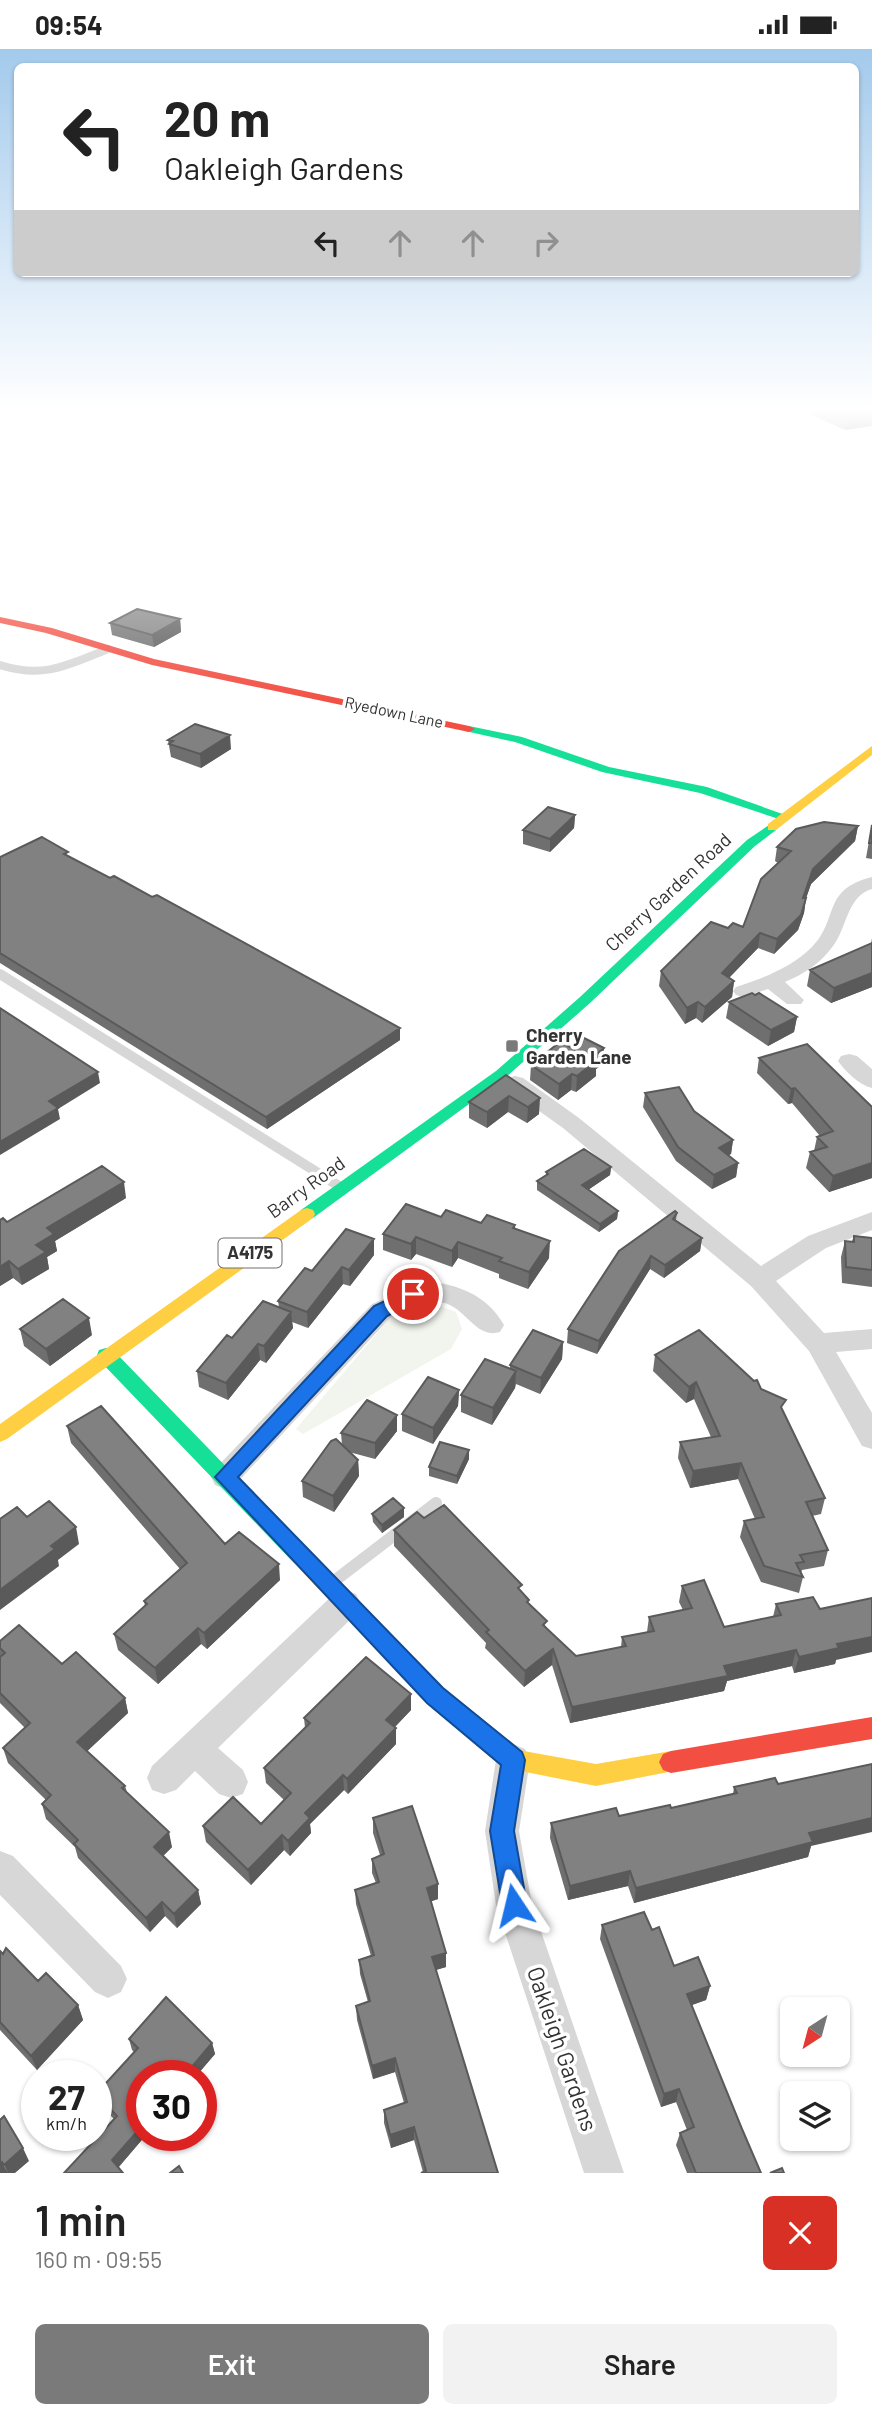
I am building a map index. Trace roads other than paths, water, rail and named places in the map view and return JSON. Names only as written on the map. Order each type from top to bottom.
[{"type":"street","name":"Ryedown Lane","points":[[0,620],[48,630],[152,662],[518,739],[606,770],[703,790],[785,817]]},
{"type":"street","name":"Cherry Garden Road","points":[[501,1074],[585,1000],[751,843],[872,749]]},
{"type":"street","points":[[743,991],[772,982],[820,950],[828,941],[843,901],[853,889],[872,883]]},
{"type":"street","points":[[772,982],[794,1000]]},
{"type":"street","points":[[849,1061],[872,1081]]},
{"type":"street","name":"Barry Road","points":[[0,1434],[106,1355],[501,1074]]},
{"type":"street","points":[[501,1074],[571,1123],[760,1279],[818,1344],[872,1438]]},
{"type":"street","points":[[760,1279],[817,1242],[872,1221]]},
{"type":"street","points":[[225,1477],[381,1311],[413,1294],[452,1293],[478,1308],[491,1325]]},
{"type":"street","points":[[818,1344],[872,1339]]},
{"type":"street","points":[[106,1355],[435,1696],[513,1760],[596,1775],[872,1728]]},
{"type":"street","points":[[164,1778],[336,1595]]},
{"type":"street","points":[[194,1749],[231,1781]]},
{"type":"street","name":"Oakleigh Gardens","points":[[513,1760],[502,1831],[514,1905],[604,2173]]},
{"type":"street","points":[[0,1869],[108,1979]]},
{"type":"lane","points":[[0,665],[17,672],[37,674],[108,649]]},
{"type":"lane","points":[[0,974],[341,1187]]},
{"type":"lane","points":[[336,1595],[436,1503]]},
{"type":"place","name":"Cherry Garden Lane","points":[[512,1046]]}]
